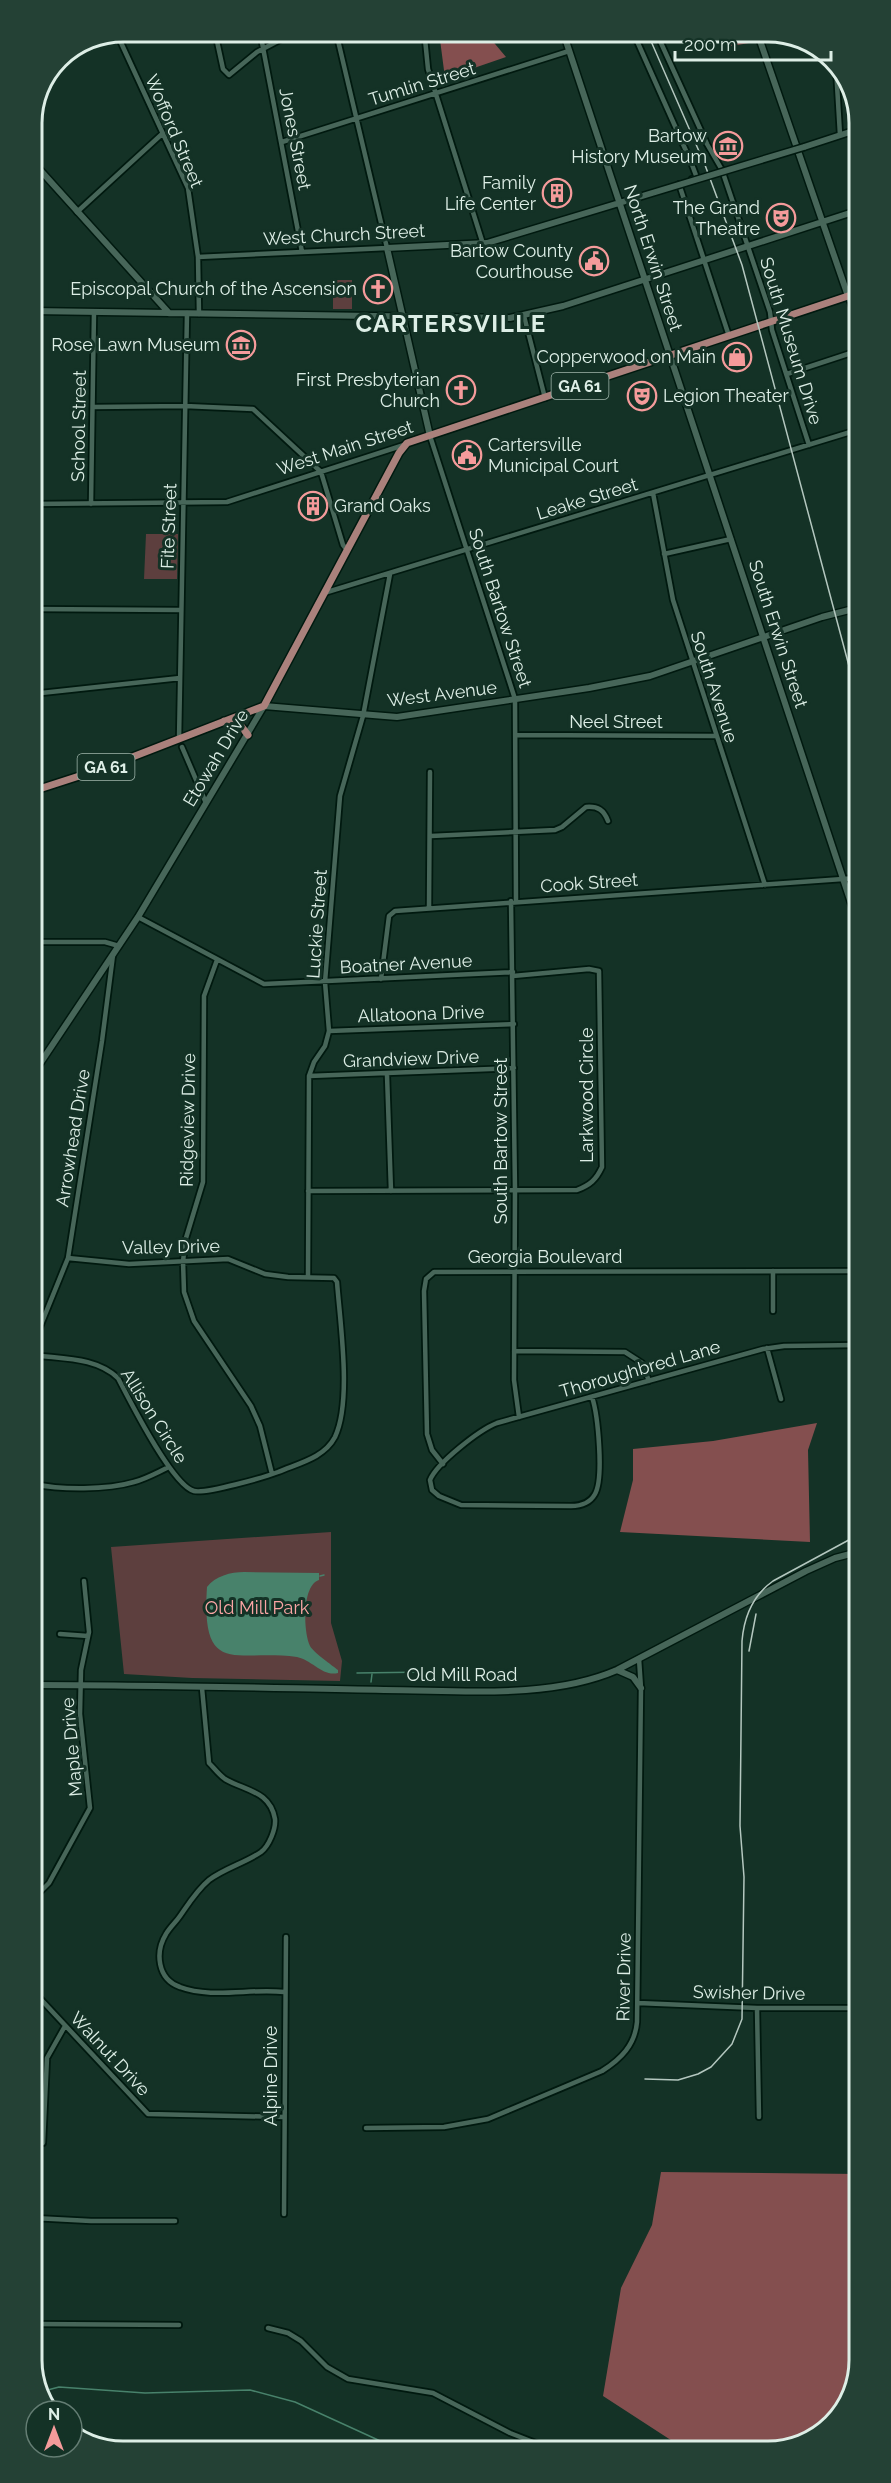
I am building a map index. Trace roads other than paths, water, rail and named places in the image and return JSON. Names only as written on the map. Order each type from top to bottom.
[{"type":"main road","name":"GA 61","points":[[771,321],[848,296]]},
{"type":"main road","name":"West Main Street","points":[[404,446],[771,321]]},
{"type":"main road","name":"Etowah Drive","points":[[264,706],[404,446]]},
{"type":"main road","name":"West Avenue","points":[[42,788],[181,743],[224,721],[264,706]]},
{"type":"main road","points":[[224,721],[242,726],[248,735]]},
{"type":"street","name":"Wofford Street","points":[[121,42],[188,188],[198,257],[199,314]]},
{"type":"street","points":[[217,42],[223,69],[227,74],[232,74],[264,48],[276,42]]},
{"type":"street","name":"Jones Street","points":[[262,42],[302,252]]},
{"type":"street","points":[[338,42],[430,436]]},
{"type":"street","points":[[426,42],[428,69],[483,244]]},
{"type":"street","name":"North Erwin Street","points":[[566,42],[669,356]]},
{"type":"street","points":[[637,42],[696,178],[679,183],[729,336]]},
{"type":"street","name":"South Museum Drive","points":[[661,42],[722,170],[748,246],[809,445]]},
{"type":"street","points":[[761,42],[800,147],[848,296]]},
{"type":"street","name":"Tumlin Street","points":[[282,142],[569,51]]},
{"type":"street","points":[[837,81],[840,135]]},
{"type":"street","name":"West Church Street","points":[[198,257],[483,244],[849,132]]},
{"type":"street","points":[[77,212],[162,135]]},
{"type":"street","points":[[722,170],[800,147]]},
{"type":"street","points":[[42,172],[169,313]]},
{"type":"street","points":[[42,311],[499,319],[524,316],[849,213]]},
{"type":"street","points":[[149,313],[153,306],[153,295]]},
{"type":"street","name":"School Street","points":[[91,504],[94,312]]},
{"type":"street","name":"Fite Street","points":[[187,314],[180,610],[181,743],[207,803]]},
{"type":"street","points":[[524,316],[545,398]]},
{"type":"street","points":[[787,374],[849,354]]},
{"type":"street","name":"South Erwin Street","points":[[669,356],[849,897]]},
{"type":"street","points":[[93,407],[184,406],[253,409],[321,472],[343,545],[347,550]]},
{"type":"street","name":"Leake Street","points":[[324,593],[849,432]]},
{"type":"street","name":"South Bartow Street","points":[[430,436],[515,699],[517,735],[513,901],[516,1190],[514,1397],[519,1417]]},
{"type":"street","name":"West Main Street","points":[[42,504],[183,504],[233,501],[388,449],[404,446]]},
{"type":"street","name":"South Avenue","points":[[653,493],[673,600],[715,736],[765,885]]},
{"type":"street","points":[[664,554],[730,539]]},
{"type":"street","name":"Luckie Street","points":[[308,1277],[309,1076],[314,1062],[325,1046],[329,1031],[325,982],[340,796],[363,716],[390,574]]},
{"type":"street","points":[[42,609],[180,610]]},
{"type":"street","name":"West Avenue","points":[[264,706],[363,716],[408,716],[631,680],[849,610]]},
{"type":"street","points":[[42,693],[180,678]]},
{"type":"street","name":"Etowah Drive","points":[[42,1061],[138,917],[264,706]]},
{"type":"street","name":"Neel Street","points":[[517,735],[715,736]]},
{"type":"street","points":[[429,908],[430,772]]},
{"type":"street","points":[[431,836],[555,830],[586,807],[601,809],[608,821]]},
{"type":"street","name":"Cook Street","points":[[381,979],[391,912],[513,901],[849,879]]},
{"type":"street","name":"Boatner Avenue","points":[[138,917],[264,984],[589,969],[599,971]]},
{"type":"street","points":[[42,942],[105,942],[119,946]]},
{"type":"street","name":"Arrowhead Drive","points":[[42,1322],[68,1258],[114,964],[113,955]]},
{"type":"street","name":"Ridgeview Drive","points":[[217,960],[206,985],[203,1000],[203,1182],[186,1238],[183,1261],[184,1292],[194,1321],[251,1406],[260,1426],[272,1474]]},
{"type":"street","name":"Larkwood Circle","points":[[308,1191],[577,1190],[589,1186],[597,1178],[602,1167],[599,971]]},
{"type":"street","name":"Allatoona Drive","points":[[329,1031],[514,1024]]},
{"type":"street","name":"Grandview Drive","points":[[309,1076],[387,1075],[514,1068]]},
{"type":"street","points":[[387,1075],[391,1191]]},
{"type":"street","name":"Valley Drive","points":[[68,1258],[129,1264],[228,1259],[265,1274],[308,1277]]},
{"type":"street","name":"Georgia Boulevard","points":[[443,1464],[432,1450],[427,1434],[425,1282],[431,1273],[440,1270],[849,1271]]},
{"type":"street","points":[[772,1271],[773,1311]]},
{"type":"street","name":"Allison Circle","points":[[42,1356],[93,1362],[110,1370],[118,1378],[169,1467],[180,1482],[192,1490],[204,1492],[272,1474],[327,1449],[335,1436],[342,1416],[342,1359],[337,1282],[327,1276],[308,1277]]},
{"type":"street","name":"Thoroughbred Lane","points":[[443,1464],[478,1432],[519,1417],[767,1348],[795,1345],[849,1345]]},
{"type":"street","points":[[767,1348],[781,1399]]},
{"type":"street","points":[[514,1351],[625,1352],[642,1363],[649,1381]]},
{"type":"street","points":[[443,1464],[431,1477],[430,1487],[439,1496],[452,1503],[470,1506],[584,1504],[595,1494],[598,1482],[598,1423],[592,1397]]},
{"type":"street","points":[[42,1485],[116,1486],[135,1482],[169,1467]]},
{"type":"street","name":"Old Mill Road","points":[[42,1685],[529,1690],[578,1683],[617,1670],[806,1571],[849,1554]]},
{"type":"street","name":"Maple Drive","points":[[42,1890],[49,1883],[90,1808],[80,1728],[82,1663],[88,1636],[84,1581]]},
{"type":"street","points":[[60,1634],[88,1636]]},
{"type":"street","name":"River Drive","points":[[366,2128],[411,2129],[469,2123],[507,2113],[610,2067],[632,2044],[637,2031],[638,2003],[641,1688],[639,1659]]},
{"type":"street","points":[[617,1670],[633,1677],[641,1688]]},
{"type":"street","points":[[202,1688],[209,1763],[225,1779],[257,1792],[265,1798],[272,1808],[276,1823],[263,1851],[220,1873],[196,1893],[167,1933],[159,1950],[159,1963],[172,1984],[190,1990],[284,1992]]},
{"type":"street","name":"Alpine Drive","points":[[284,2214],[286,1937]]},
{"type":"street","name":"Walnut Drive","points":[[42,2001],[148,2114],[284,2117]]},
{"type":"street","name":"Swisher Drive","points":[[638,2003],[757,2008],[849,2008]]},
{"type":"street","points":[[757,2008],[759,2117]]},
{"type":"street","points":[[42,2143],[47,2058],[65,2026]]},
{"type":"street","points":[[42,2219],[91,2222],[175,2222]]},
{"type":"street","points":[[42,2324],[179,2325]]},
{"type":"street","points":[[268,2328],[288,2333],[300,2341],[327,2367],[348,2379],[433,2393],[510,2433],[530,2441]]},
{"type":"waterway","points":[[320,1576],[324,1575]]},
{"type":"waterway","points":[[357,1673],[428,1672]]},
{"type":"waterway","points":[[371,1682],[372,1674]]},
{"type":"waterway","points":[[48,2390],[59,2387],[145,2393],[250,2390],[295,2402],[380,2441]]},
{"type":"railway","points":[[651,42],[705,165],[742,265],[849,666]]},
{"type":"railway","points":[[645,2079],[678,2080],[711,2067],[732,2044],[742,2019],[744,1877],[740,1826],[742,1641],[747,1615],[754,1600],[773,1581],[849,1540]]},
{"type":"railway","points":[[749,1651],[756,1614]]},
{"type":"place","name":"Bartow History Museum","points":[[728,146]]},
{"type":"place","name":"Family Life Center","points":[[557,193]]},
{"type":"place","name":"The Grand Theatre","points":[[781,218]]},
{"type":"place","name":"Bartow County Courthouse","points":[[594,261]]},
{"type":"place","name":"Episcopal Church of the Ascension","points":[[378,289]]},
{"type":"place","name":"Rose Lawn Museum","points":[[241,345]]},
{"type":"place","name":"Copperwood on Main","points":[[737,357]]},
{"type":"place","name":"First Presbyterian Church","points":[[461,390]]},
{"type":"place","name":"Legion Theater","points":[[642,396]]},
{"type":"place","name":"Cartersville Municipal Court","points":[[467,455]]},
{"type":"place","name":"Grand Oaks","points":[[313,506]]},
{"type":"district","name":"CARTERSVILLE","points":[[451,324]]},
{"type":"park label","name":"Old Mill Park","points":[[257,1608]]}]
